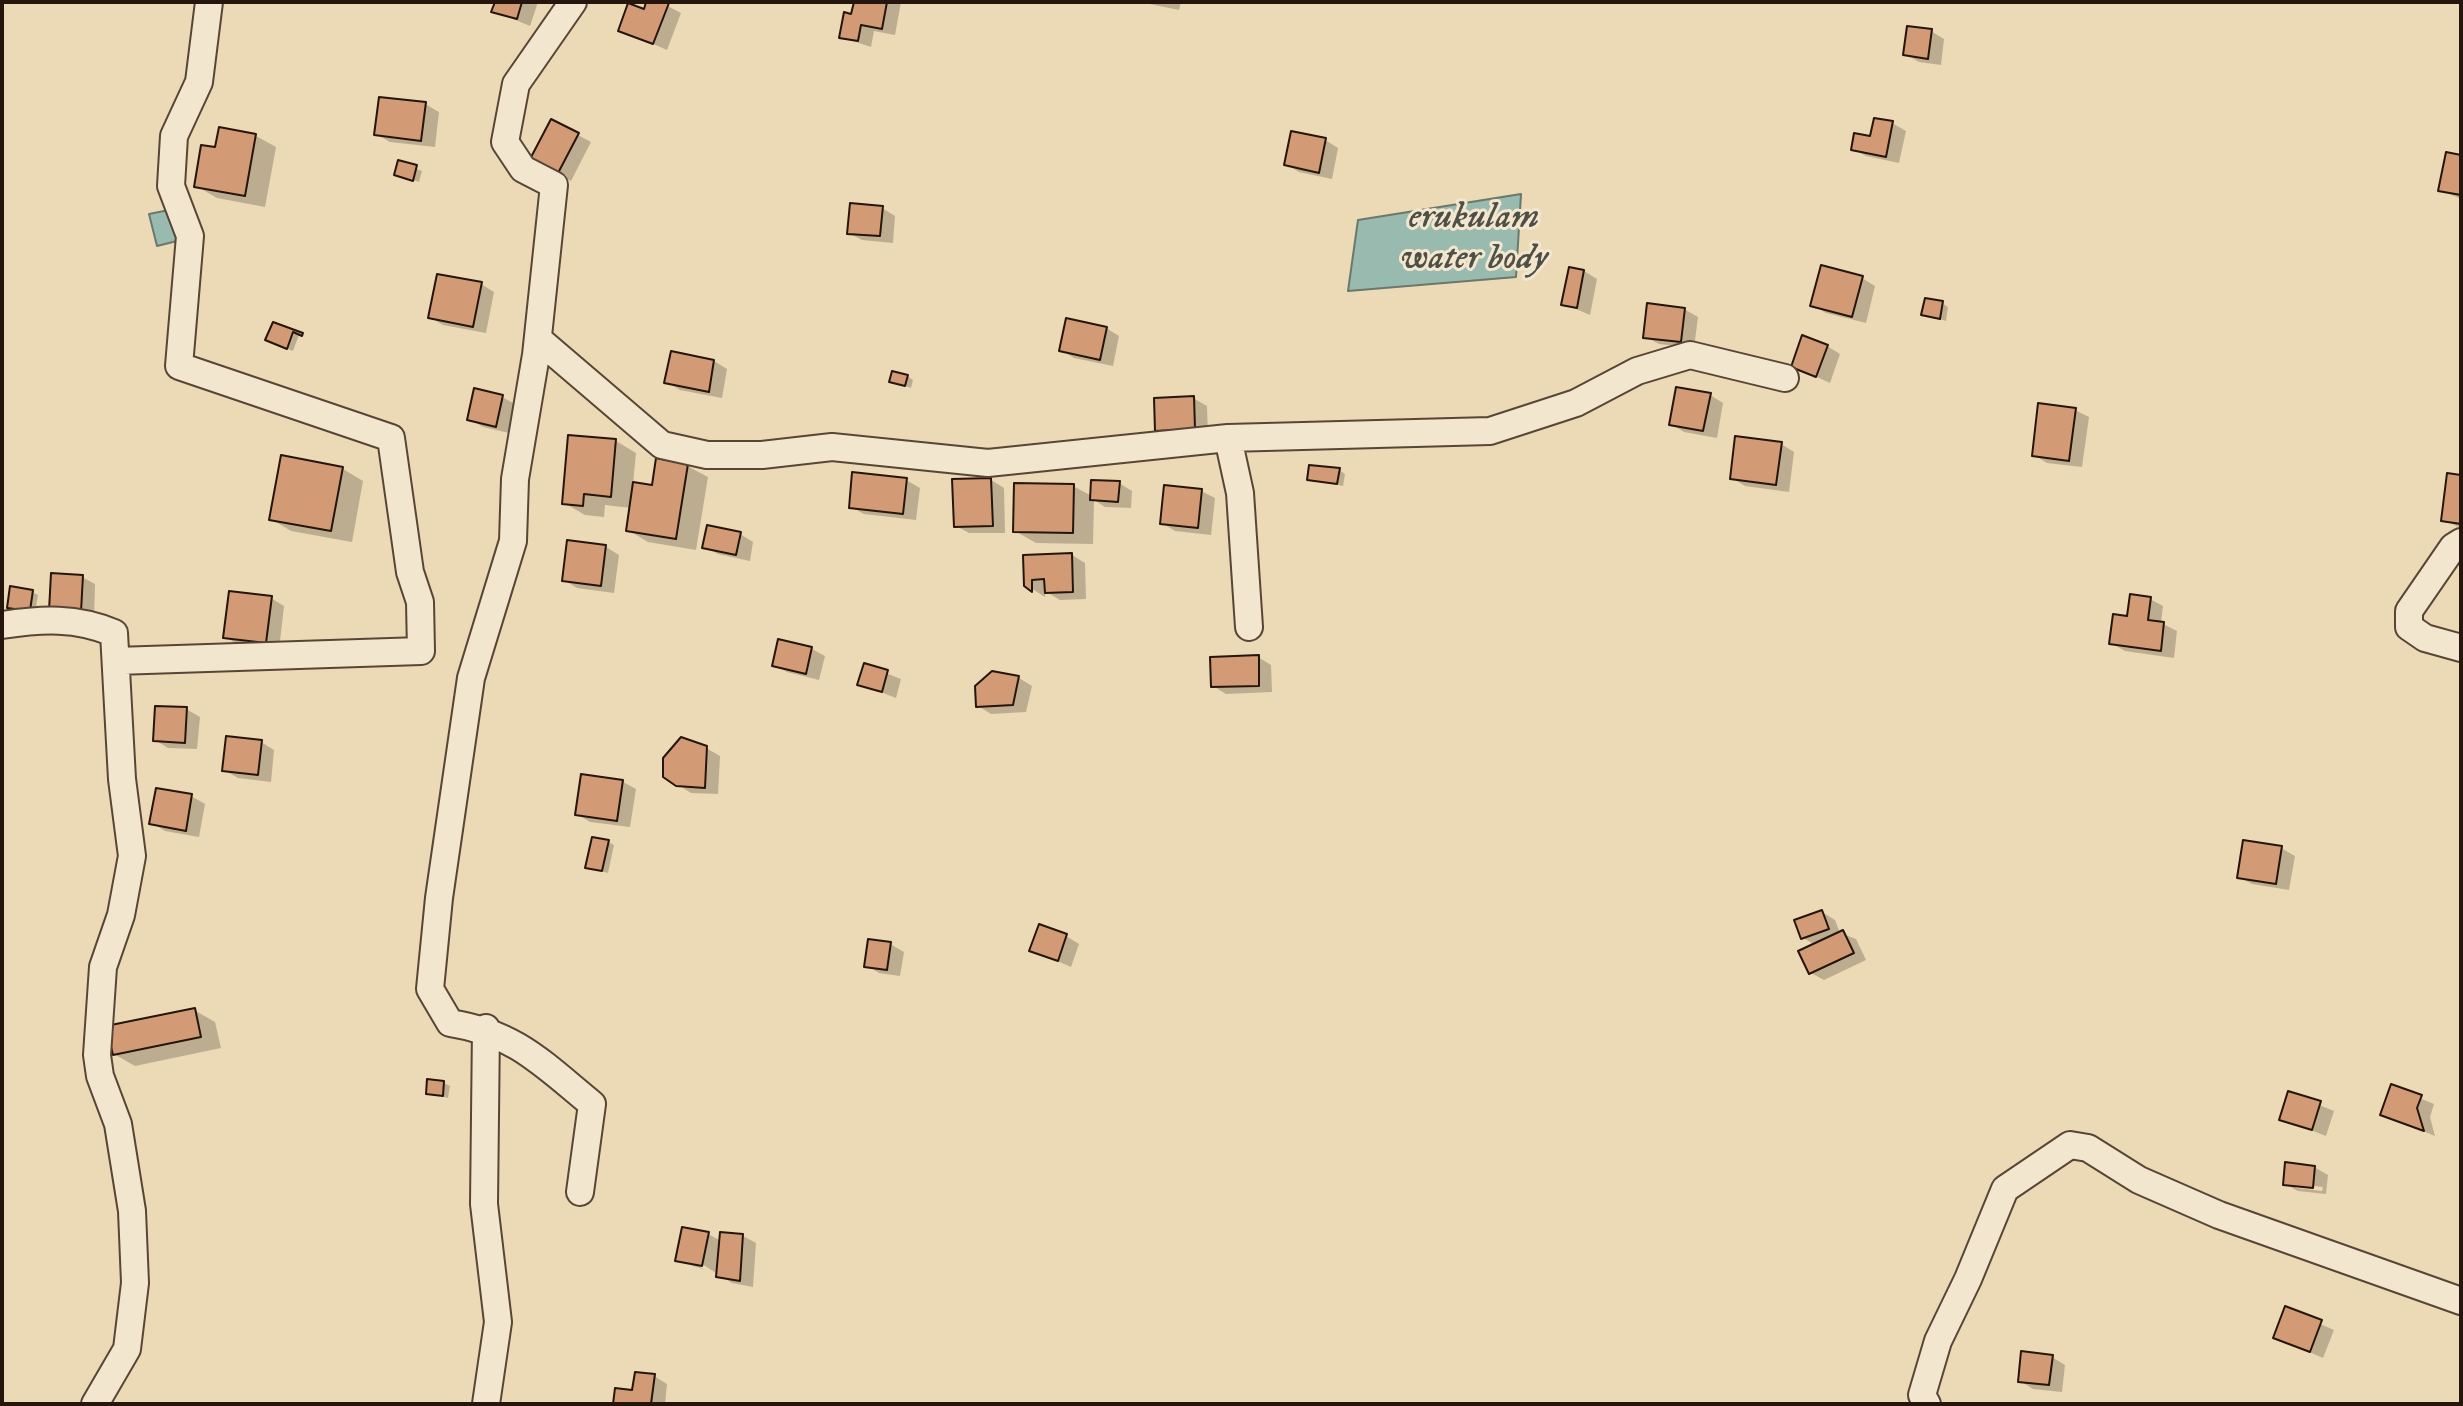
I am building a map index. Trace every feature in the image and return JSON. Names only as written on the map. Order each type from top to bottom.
[{"type":"street","points":[[116,661],[421,651],[420,602],[410,572],[391,438],[179,366],[190,236],[171,186],[174,136],[199,82],[209,2]]},
{"type":"street","points":[[573,2],[516,84],[505,142],[523,169],[554,185],[538,339],[515,479],[513,541],[471,678],[457,761],[430,989],[450,1023],[486,1028],[529,1052],[592,1104],[580,1192]]},
{"type":"street","points":[[538,339],[662,445],[707,455],[762,455],[832,447],[988,463],[1228,438],[1490,431],[1576,403],[1637,371],[1690,355],[1785,378]]},
{"type":"street","points":[[1228,438],[1240,493],[1249,627]]},
{"type":"street","points":[[2461,542],[2453,547],[2409,611],[2407,619],[2409,627],[2425,638],[2461,648]]},
{"type":"street","points":[[2,625],[42,619],[88,622],[114,633],[122,779],[132,856],[121,915],[103,967],[97,1055],[100,1076],[118,1124],[132,1211],[135,1283],[127,1349],[95,1404]]},
{"type":"street","points":[[486,1028],[484,1204],[498,1322],[486,1404]]},
{"type":"street","points":[[1927,1404],[1922,1395],[1938,1341],[1968,1279],[2005,1189],[2070,1145],[2088,1148],[2139,1180],[2219,1215],[2461,1301]]},
{"type":"water","name":"erukulam water body","points":[[1521,194],[1516,277],[1348,291],[1358,220]]},
{"type":"water","points":[[174,209],[181,240],[157,246],[149,214]]},
{"type":"building","points":[[495,2],[522,2],[517,19],[491,12]]},
{"type":"building","points":[[646,2],[669,3],[653,44],[618,31],[628,3],[644,9]]},
{"type":"building","points":[[854,2],[887,2],[882,29],[861,25],[858,41],[839,38],[844,12],[851,14]]},
{"type":"building","points":[[1907,26],[1932,29],[1928,59],[1903,55]]},
{"type":"building","points":[[379,97],[426,102],[421,141],[374,135]]},
{"type":"building","points":[[1874,118],[1893,121],[1886,157],[1851,150],[1854,133],[1870,136]]},
{"type":"building","points":[[551,119],[579,133],[557,175],[529,161]]},
{"type":"building","points":[[219,127],[256,134],[245,196],[194,187],[201,145],[215,147]]},
{"type":"building","points":[[1291,131],[1326,138],[1319,173],[1284,165]]},
{"type":"building","points":[[2446,152],[2461,155],[2461,195],[2438,191]]},
{"type":"building","points":[[398,160],[417,165],[413,181],[394,175]]},
{"type":"building","points":[[850,203],[883,206],[880,236],[847,234]]},
{"type":"building","points":[[1821,265],[1863,276],[1852,317],[1810,306]]},
{"type":"building","points":[[1569,267],[1584,270],[1577,308],[1561,305]]},
{"type":"building","points":[[437,274],[482,282],[473,327],[428,318]]},
{"type":"building","points":[[1925,298],[1943,301],[1940,319],[1921,315]]},
{"type":"building","points":[[1647,303],[1685,308],[1681,342],[1643,338]]},
{"type":"building","points":[[1066,318],[1107,327],[1100,360],[1059,351]]},
{"type":"building","points":[[273,322],[303,333],[302,336],[293,332],[287,349],[265,340]]},
{"type":"building","points":[[1802,335],[1828,345],[1816,377],[1791,367]]},
{"type":"building","points":[[671,351],[714,360],[709,392],[664,383]]},
{"type":"building","points":[[892,371],[908,375],[905,386],[889,382]]},
{"type":"building","points":[[1676,387],[1711,393],[1703,431],[1669,425]]},
{"type":"building","points":[[474,388],[503,395],[496,427],[467,420]]},
{"type":"building","points":[[1194,396],[1195,429],[1155,431],[1154,398]]},
{"type":"building","points":[[2038,403],[2076,408],[2069,461],[2032,456]]},
{"type":"building","points":[[568,435],[616,439],[611,497],[584,494],[583,506],[562,504]]},
{"type":"building","points":[[1735,436],[1782,442],[1776,485],[1730,479]]},
{"type":"building","points":[[281,455],[343,467],[331,531],[269,520]]},
{"type":"building","points":[[656,458],[688,464],[676,539],[626,531],[633,482],[652,485]]},
{"type":"building","points":[[1309,465],[1340,468],[1337,484],[1307,480]]},
{"type":"building","points":[[852,472],[907,478],[903,514],[849,508]]},
{"type":"building","points":[[2447,473],[2461,475],[2461,524],[2441,521]]},
{"type":"building","points":[[991,478],[993,526],[954,527],[952,479]]},
{"type":"building","points":[[1091,480],[1120,481],[1118,502],[1090,500]]},
{"type":"building","points":[[1014,483],[1074,484],[1073,533],[1013,532]]},
{"type":"building","points":[[1164,485],[1202,489],[1198,528],[1160,524]]},
{"type":"building","points":[[707,525],[741,532],[736,555],[702,548]]},
{"type":"building","points":[[567,540],[606,545],[601,586],[562,581]]},
{"type":"building","points":[[1072,553],[1073,592],[1045,593],[1044,579],[1032,580],[1032,592],[1024,586],[1023,555]]},
{"type":"building","points":[[51,573],[83,575],[81,612],[49,611]]},
{"type":"building","points":[[10,586],[33,590],[30,611],[7,608]]},
{"type":"building","points":[[229,591],[272,596],[266,643],[223,638]]},
{"type":"building","points":[[2130,594],[2151,597],[2148,620],[2164,622],[2161,651],[2109,644],[2113,614],[2127,616]]},
{"type":"building","points":[[778,639],[812,647],[806,674],[772,666]]},
{"type":"building","points":[[1259,655],[1259,686],[1211,687],[1210,657]]},
{"type":"building","points":[[864,663],[888,670],[882,692],[857,685]]},
{"type":"building","points":[[992,671],[1019,676],[1013,705],[976,707],[975,686]]},
{"type":"building","points":[[155,706],[187,707],[185,743],[153,741]]},
{"type":"building","points":[[226,736],[262,740],[258,775],[222,771]]},
{"type":"building","points":[[681,737],[707,746],[705,788],[676,786],[663,777],[663,758]]},
{"type":"building","points":[[581,774],[623,780],[617,821],[575,815]]},
{"type":"building","points":[[156,788],[192,794],[186,831],[149,824]]},
{"type":"building","points":[[592,837],[609,840],[602,871],[585,868]]},
{"type":"building","points":[[2243,840],[2282,846],[2276,884],[2237,878]]},
{"type":"building","points":[[1822,910],[1829,929],[1801,939],[1794,920]]},
{"type":"building","points":[[1039,924],[1067,934],[1058,961],[1029,951]]},
{"type":"building","points":[[1843,930],[1854,953],[1809,974],[1798,951]]},
{"type":"building","points":[[868,939],[891,942],[887,970],[864,967]]},
{"type":"building","points":[[195,1008],[201,1037],[113,1055],[106,1026]]},
{"type":"building","points":[[427,1079],[444,1081],[443,1096],[426,1094]]},
{"type":"building","points":[[2391,1084],[2422,1095],[2417,1108],[2424,1131],[2380,1115]]},
{"type":"building","points":[[2288,1091],[2321,1101],[2312,1130],[2279,1120]]},
{"type":"building","points":[[2285,1162],[2315,1166],[2313,1188],[2283,1185]]},
{"type":"building","points":[[682,1227],[709,1232],[702,1266],[675,1261]]},
{"type":"building","points":[[720,1232],[743,1234],[740,1281],[716,1277]]},
{"type":"building","points":[[2285,1306],[2322,1320],[2310,1352],[2273,1338]]},
{"type":"building","points":[[2021,1351],[2053,1355],[2049,1385],[2018,1382]]},
{"type":"building","points":[[635,1372],[655,1374],[651,1404],[613,1404],[615,1388],[632,1390]]}]
